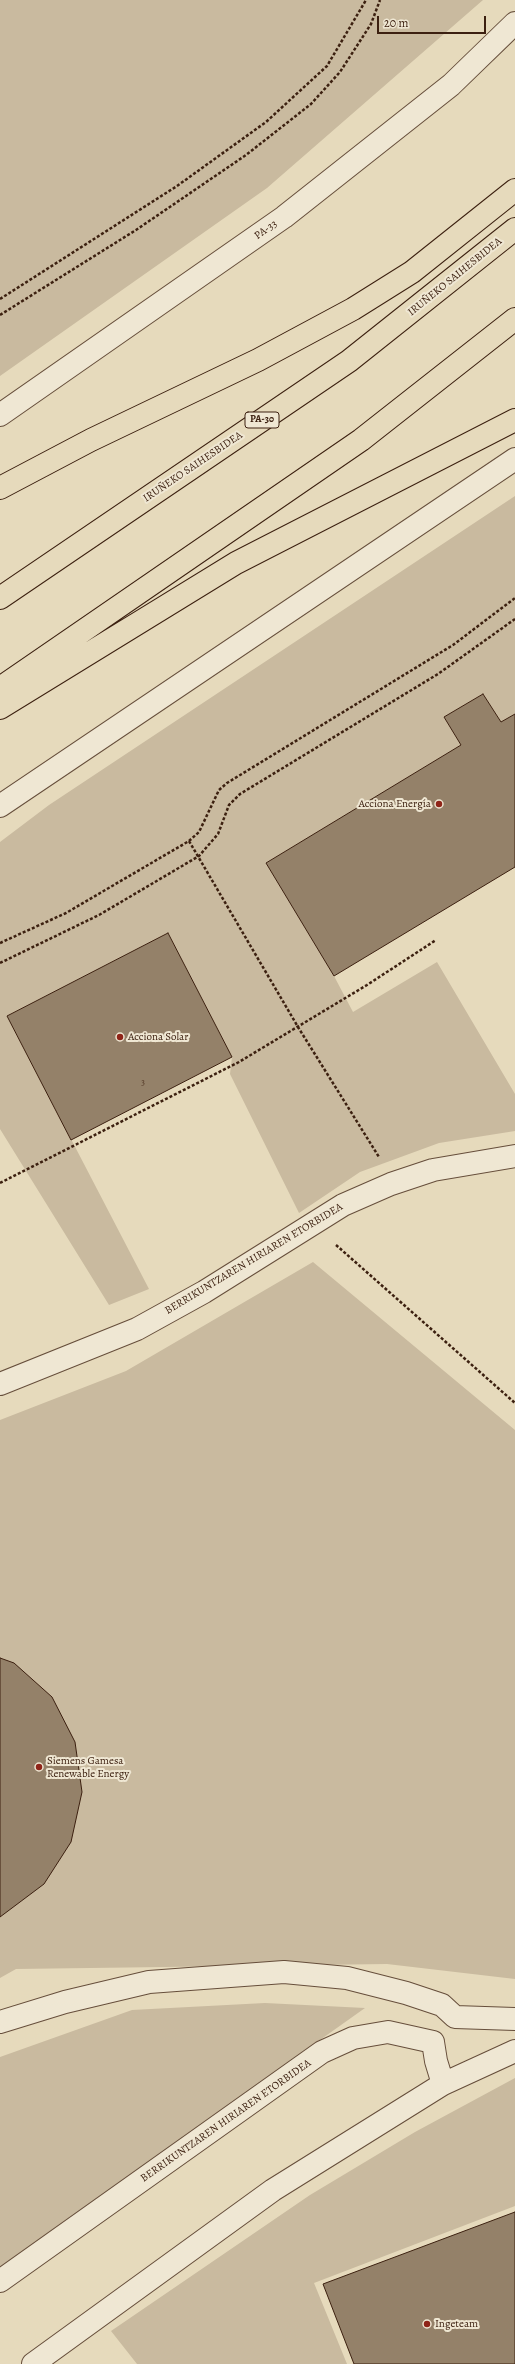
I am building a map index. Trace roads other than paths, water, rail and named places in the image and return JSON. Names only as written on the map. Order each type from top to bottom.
[{"type":"highway","points":[[0,488],[91,440],[258,360],[352,309],[412,272],[515,190]]},
{"type":"highway","name":"IRUÑEKO SAIHESBIDEA","points":[[0,598],[349,361],[515,228]]},
{"type":"highway","points":[[0,688],[361,440],[515,319]]},
{"type":"highway","points":[[0,708],[236,562],[515,420]]},
{"type":"street","name":"PA-33","points":[[0,415],[284,217],[451,86],[515,23]]},
{"type":"street","points":[[0,806],[515,459]]},
{"type":"street","name":"BERRIKUNTZAREN HIRIAREN ETORBIDEA","points":[[0,1384],[137,1329],[204,1292],[343,1205],[391,1184],[433,1170],[515,1156]]},
{"type":"street","points":[[0,2022],[65,2002],[149,1982],[284,1972],[347,1978],[442,2005],[455,2017]]},
{"type":"street","points":[[444,2084],[436,2061],[433,2042],[442,2026],[455,2017],[515,2019]]},
{"type":"street","name":"BERRIKUNTZAREN HIRIAREN ETORBIDEA","points":[[0,2282],[322,2052],[353,2038],[388,2032],[433,2042]]},
{"type":"street","points":[[33,2364],[273,2190],[444,2084],[515,2051]]},
{"type":"place","name":"Acciona Energía","points":[[439,804]]},
{"type":"place","name":"Acciona Solar","points":[[120,1037]]},
{"type":"place","name":"Siemens Gamesa Renewable Energy","points":[[39,1767]]},
{"type":"place","name":"Ingeteam","points":[[427,2324]]}]
